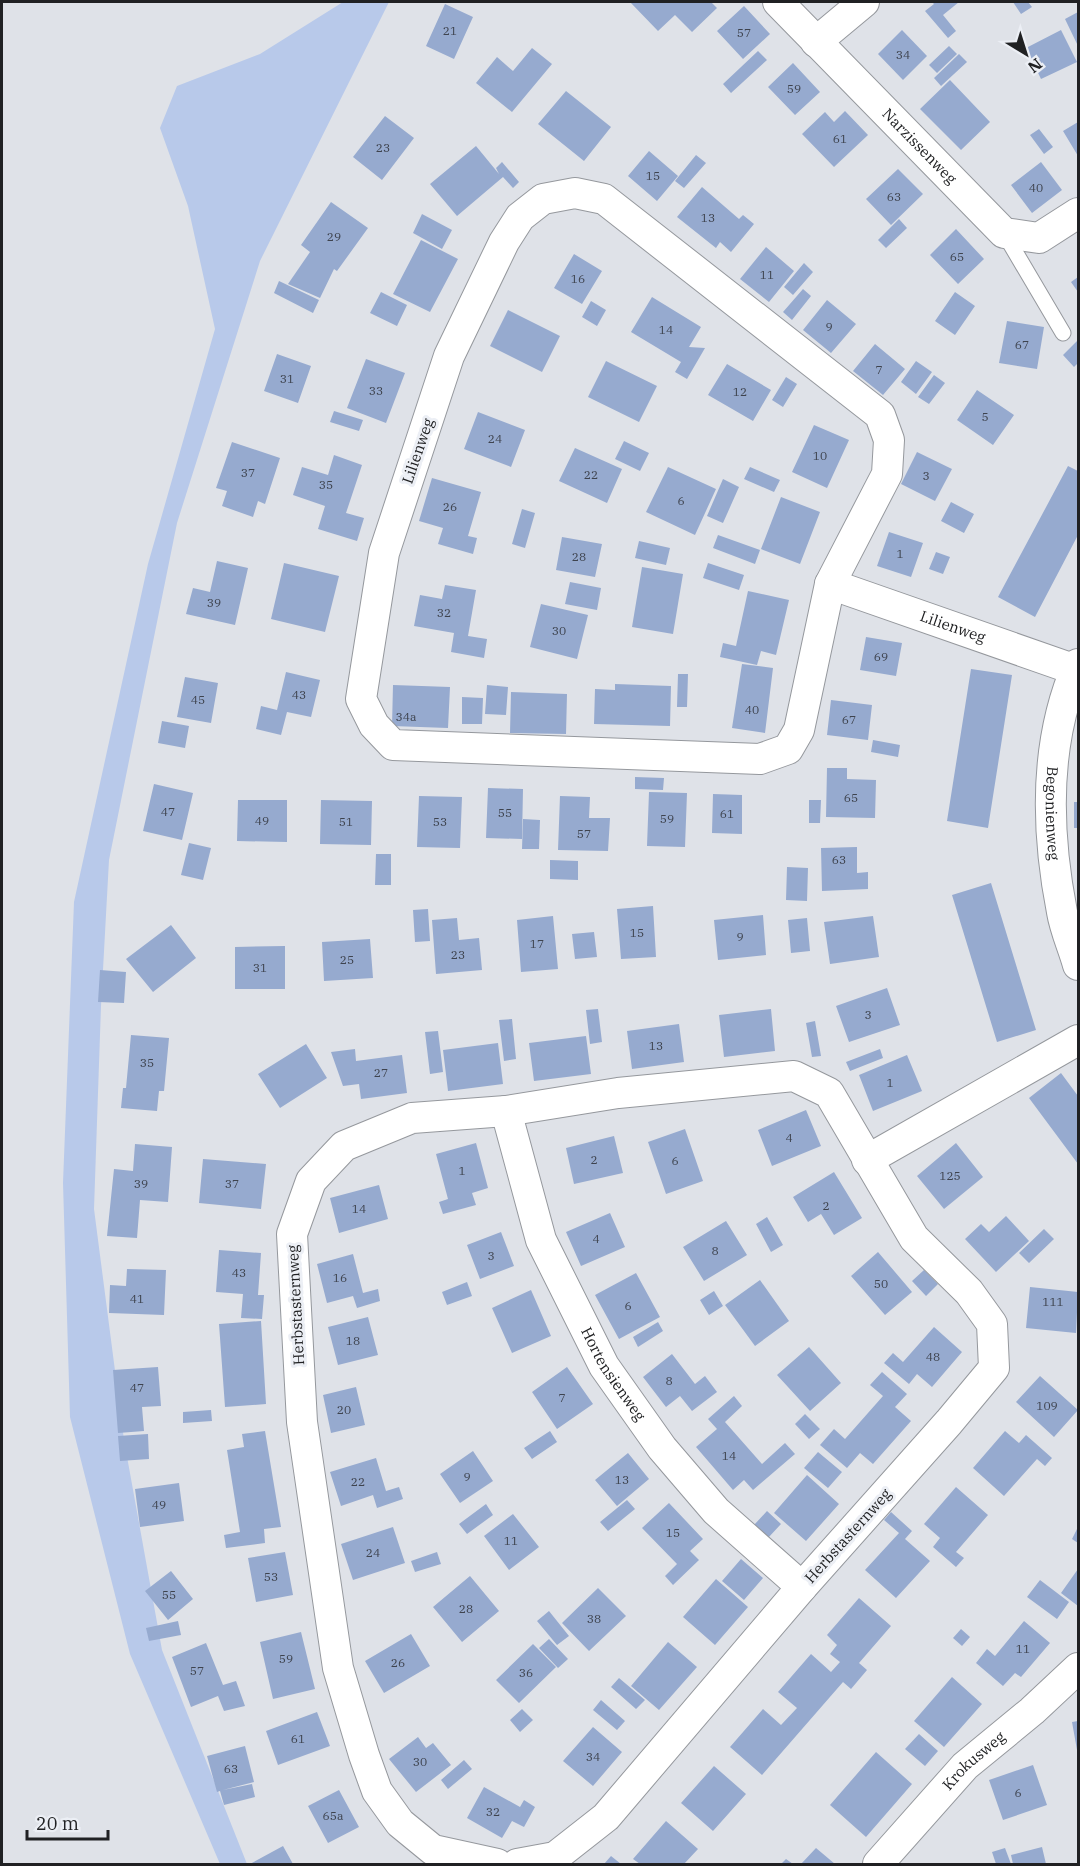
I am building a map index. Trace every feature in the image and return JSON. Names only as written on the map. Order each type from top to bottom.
[{"type":"street","name":"Narzissenweg","points":[[778,2],[1004,233]]},
{"type":"street","points":[[816,42],[864,2]]},
{"type":"street","name":"Lilienweg","points":[[575,193],[604,199],[880,415],[889,440],[886,474],[830,584],[799,730],[788,749],[760,759],[393,745],[374,725],[361,699],[384,553],[449,356],[504,242],[520,217],[543,199],[575,193]]},
{"type":"street","points":[[1004,233],[1039,238],[1078,213]]},
{"type":"street","name":"Lilienweg","points":[[830,584],[1077,667]]},
{"type":"street","name":"Begonienweg","points":[[1077,667],[1055,737],[1050,824],[1062,914],[1078,964]]},
{"type":"street","points":[[867,1160],[1078,1040]]},
{"type":"street","name":"Herbstasternweg","points":[[497,1864],[433,1850],[400,1823],[377,1791],[338,1668],[302,1422],[292,1234],[311,1181],[344,1146],[412,1118],[506,1111],[618,1094],[794,1076],[829,1093],[914,1238],[969,1292],[992,1324],[994,1368],[802,1587],[606,1817],[555,1857],[517,1864]]},
{"type":"street","name":"Hortensienweg","points":[[506,1111],[541,1240],[604,1366],[662,1448],[716,1510],[802,1587]]},
{"type":"street","name":"Krokusweg","points":[[878,1864],[965,1766],[1032,1712],[1078,1668]]},
{"type":"lane","points":[[1004,233],[1064,333]]},
{"type":"shaded area","points":[[343,2],[389,2],[260,261],[177,523],[109,860],[94,1209],[124,1440],[162,1650],[247,1864],[220,1864],[130,1654],[70,1417],[63,1183],[74,902],[148,564],[215,329],[188,206],[160,128],[177,86],[260,54]]},
{"type":"building","points":[[630,2],[711,2],[717,8],[692,32],[675,15],[658,31]]},
{"type":"building","points":[[932,2],[959,2],[943,15],[956,31],[948,38],[925,11],[934,4]]},
{"type":"building","points":[[1013,2],[1028,2],[1032,7],[1021,14]]},
{"type":"building","points":[[445,4],[473,17],[454,59],[426,46]]},
{"type":"building","points":[[744,6],[770,34],[743,59],[717,31]]},
{"type":"building","points":[[1078,12],[1078,46],[1065,19]]},
{"type":"building","points":[[902,30],[927,56],[903,80],[878,54]]},
{"type":"building","points":[[1061,30],[1077,62],[1041,79],[1026,48]]},
{"type":"building","points":[[949,46],[957,54],[937,73],[929,65]]},
{"type":"building","points":[[532,48],[552,64],[512,112],[476,83],[497,57],[513,71]]},
{"type":"building","points":[[758,51],[767,60],[731,93],[723,84]]},
{"type":"building","points":[[959,54],[967,62],[941,86],[934,78]]},
{"type":"building","points":[[793,63],[820,92],[795,115],[768,87]]},
{"type":"building","points":[[950,80],[990,122],[961,150],[920,109]]},
{"type":"building","points":[[566,91],[611,127],[584,161],[538,124]]},
{"type":"building","points":[[845,111],[868,135],[834,167],[802,134],[825,112],[834,122]]},
{"type":"building","points":[[385,116],[414,138],[382,180],[353,157]]},
{"type":"building","points":[[1078,122],[1078,156],[1063,131]]},
{"type":"building","points":[[1039,129],[1053,147],[1044,154],[1030,135]]},
{"type":"building","points":[[476,146],[499,174],[496,168],[502,162],[519,182],[513,188],[503,177],[457,216],[430,184]]},
{"type":"building","points":[[649,151],[678,176],[657,201],[628,176]]},
{"type":"building","points":[[696,155],[706,163],[684,188],[675,181]]},
{"type":"building","points":[[1041,162],[1062,190],[1032,213],[1011,185]]},
{"type":"building","points":[[898,169],[923,194],[891,225],[866,199]]},
{"type":"building","points":[[702,187],[739,219],[743,215],[754,224],[731,252],[720,242],[716,248],[677,217]]},
{"type":"building","points":[[331,202],[368,228],[337,271],[334,269],[320,298],[288,284],[310,252],[301,245]]},
{"type":"building","points":[[422,214],[452,230],[442,249],[413,233]]},
{"type":"building","points":[[899,219],[907,228],[886,248],[878,240]]},
{"type":"building","points":[[956,229],[984,259],[958,284],[930,255]]},
{"type":"building","points":[[421,240],[458,259],[430,312],[393,294]]},
{"type":"building","points":[[766,247],[794,271],[769,302],[740,279]]},
{"type":"building","points":[[574,254],[602,271],[582,304],[554,288]]},
{"type":"building","points":[[804,263],[813,272],[793,295],[784,287]]},
{"type":"building","points":[[1078,277],[1078,292],[1071,282]]},
{"type":"building","points":[[279,281],[319,300],[313,313],[274,293]]},
{"type":"building","points":[[803,289],[811,296],[792,320],[783,312]]},
{"type":"building","points":[[381,292],[407,305],[397,326],[370,313]]},
{"type":"building","points":[[955,292],[975,306],[955,335],[935,321]]},
{"type":"building","points":[[652,297],[701,327],[689,347],[705,348],[687,379],[675,372],[681,362],[631,332]]},
{"type":"building","points":[[827,300],[856,324],[831,353],[803,330]]},
{"type":"building","points":[[591,301],[606,310],[597,326],[582,317]]},
{"type":"building","points":[[508,310],[560,336],[542,372],[490,346]]},
{"type":"building","points":[[1007,321],[1044,327],[1037,369],[999,363]]},
{"type":"building","points":[[1078,340],[1078,363],[1074,367],[1063,355]]},
{"type":"building","points":[[875,344],[905,369],[883,395],[853,371]]},
{"type":"building","points":[[277,354],[311,366],[298,403],[264,391]]},
{"type":"building","points":[[366,359],[405,373],[386,423],[347,408]]},
{"type":"building","points":[[606,361],[657,386],[639,422],[588,397]]},
{"type":"building","points":[[916,361],[932,372],[916,394],[901,382]]},
{"type":"building","points":[[727,364],[771,390],[753,421],[708,395]]},
{"type":"building","points":[[934,375],[945,383],[929,404],[918,397]]},
{"type":"building","points":[[786,377],[797,384],[783,407],[772,400]]},
{"type":"building","points":[[977,390],[1014,415],[993,445],[957,420]]},
{"type":"building","points":[[334,411],[363,420],[359,431],[330,422]]},
{"type":"building","points":[[478,412],[525,430],[511,467],[464,449]]},
{"type":"building","points":[[814,425],[849,440],[827,488],[792,472]]},
{"type":"building","points":[[624,441],[649,453],[640,471],[615,459]]},
{"type":"building","points":[[232,442],[280,458],[265,504],[258,501],[253,517],[222,506],[227,491],[216,488]]},
{"type":"building","points":[[575,448],[622,469],[607,503],[559,481]]},
{"type":"building","points":[[917,452],[952,469],[935,501],[901,484]]},
{"type":"building","points":[[334,455],[362,465],[346,513],[364,518],[357,541],[318,529],[325,506],[293,495],[302,467],[328,475]]},
{"type":"building","points":[[1068,466],[1078,471],[1078,535],[1035,617],[998,597]]},
{"type":"building","points":[[668,467],[716,489],[695,535],[646,512]]},
{"type":"building","points":[[750,467],[780,480],[774,492],[744,479]]},
{"type":"building","points":[[432,478],[481,492],[468,536],[477,538],[473,554],[438,544],[443,528],[419,521]]},
{"type":"building","points":[[723,479],[739,487],[723,523],[707,516]]},
{"type":"building","points":[[781,497],[820,512],[800,564],[761,549]]},
{"type":"building","points":[[951,502],[974,514],[964,533],[941,521]]},
{"type":"building","points":[[522,509],[535,513],[525,548],[512,544]]},
{"type":"building","points":[[889,532],[923,543],[911,577],[877,566]]},
{"type":"building","points":[[718,535],[760,550],[755,564],[713,548]]},
{"type":"building","points":[[562,537],[602,544],[595,577],[556,570]]},
{"type":"building","points":[[639,541],[670,548],[666,565],[635,558]]},
{"type":"building","points":[[936,552],[950,557],[943,574],[929,569]]},
{"type":"building","points":[[217,561],[248,568],[235,625],[186,614],[193,588],[210,592]]},
{"type":"building","points":[[284,563],[339,576],[325,632],[271,619]]},
{"type":"building","points":[[708,563],[744,575],[739,590],[703,578]]},
{"type":"building","points":[[642,567],[683,574],[673,634],[632,627]]},
{"type":"building","points":[[570,582],[601,588],[597,610],[565,604]]},
{"type":"building","points":[[445,585],[476,590],[468,636],[487,639],[484,658],[451,652],[454,633],[414,626],[420,595],[442,599]]},
{"type":"building","points":[[748,591],[789,600],[776,655],[761,651],[757,665],[720,657],[723,643],[736,646]]},
{"type":"building","points":[[541,604],[588,615],[577,659],[530,647]]},
{"type":"building","points":[[866,637],[902,643],[896,676],[860,670]]},
{"type":"building","points":[[742,664],[773,668],[765,733],[732,728]]},
{"type":"building","points":[[971,669],[1012,675],[988,828],[947,821]]},
{"type":"building","points":[[286,672],[320,680],[311,717],[287,712],[281,735],[256,729],[261,706],[277,710]]},
{"type":"building","points":[[678,674],[688,674],[687,707],[677,707]]},
{"type":"building","points":[[185,677],[218,683],[211,723],[177,717]]},
{"type":"building","points":[[615,684],[671,686],[670,726],[594,724],[595,689],[615,690]]},
{"type":"building","points":[[393,685],[450,687],[448,728],[392,726]]},
{"type":"building","points":[[487,685],[508,687],[506,715],[485,714]]},
{"type":"building","points":[[511,692],[567,694],[566,734],[510,733]]},
{"type":"building","points":[[462,697],[483,698],[482,724],[462,724]]},
{"type":"building","points":[[831,700],[872,705],[868,740],[827,735]]},
{"type":"building","points":[[162,721],[189,726],[185,748],[158,743]]},
{"type":"building","points":[[873,740],[900,745],[898,757],[871,752]]},
{"type":"building","points":[[827,768],[847,768],[847,779],[876,780],[875,818],[826,817]]},
{"type":"building","points":[[635,777],[664,778],[663,790],[635,789]]},
{"type":"building","points":[[154,784],[193,793],[182,840],[143,831]]},
{"type":"building","points":[[488,788],[523,789],[522,839],[486,838]]},
{"type":"building","points":[[649,792],[687,793],[685,847],[647,846]]},
{"type":"building","points":[[713,794],[742,795],[742,834],[712,833]]},
{"type":"building","points":[[419,796],[462,797],[460,848],[417,847]]},
{"type":"building","points":[[560,796],[590,797],[589,818],[610,818],[608,851],[558,850]]},
{"type":"building","points":[[238,800],[287,800],[287,842],[237,841]]},
{"type":"building","points":[[321,800],[372,801],[371,845],[320,844]]},
{"type":"building","points":[[809,800],[821,800],[820,823],[809,823]]},
{"type":"building","points":[[1074,802],[1078,802],[1078,828],[1074,828]]},
{"type":"building","points":[[523,819],[540,820],[539,849],[522,849]]},
{"type":"building","points":[[189,843],[211,848],[203,880],[181,875]]},
{"type":"building","points":[[857,847],[857,873],[868,872],[868,889],[822,891],[821,848]]},
{"type":"building","points":[[376,854],[391,854],[391,885],[375,885]]},
{"type":"building","points":[[550,860],[578,861],[578,880],[550,879]]},
{"type":"building","points":[[787,867],[808,868],[807,901],[786,900]]},
{"type":"building","points":[[991,883],[1036,1030],[997,1042],[952,895]]},
{"type":"building","points":[[653,906],[656,957],[621,959],[617,909]]},
{"type":"building","points":[[428,909],[430,941],[415,942],[413,910]]},
{"type":"building","points":[[763,915],[766,955],[718,960],[714,920]]},
{"type":"building","points":[[553,916],[558,969],[521,972],[517,920]]},
{"type":"building","points":[[873,916],[879,957],[830,964],[824,922]]},
{"type":"building","points":[[457,918],[459,940],[479,938],[482,970],[436,974],[432,920]]},
{"type":"building","points":[[807,918],[810,951],[791,953],[788,920]]},
{"type":"building","points":[[171,925],[196,958],[153,992],[126,959]]},
{"type":"building","points":[[594,932],[597,957],[575,959],[572,934]]},
{"type":"building","points":[[370,939],[373,978],[324,981],[322,942]]},
{"type":"building","points":[[285,946],[285,989],[235,989],[235,947]]},
{"type":"building","points":[[100,970],[126,972],[124,1003],[98,1002]]},
{"type":"building","points":[[887,988],[900,1025],[849,1042],[836,1006]]},
{"type":"building","points":[[598,1009],[602,1042],[590,1044],[586,1010]]},
{"type":"building","points":[[771,1009],[775,1051],[724,1057],[719,1015]]},
{"type":"building","points":[[512,1019],[516,1059],[504,1061],[499,1020]]},
{"type":"building","points":[[815,1021],[821,1056],[812,1057],[806,1023]]},
{"type":"building","points":[[679,1024],[684,1062],[632,1069],[627,1031]]},
{"type":"building","points":[[438,1031],[443,1072],[430,1074],[425,1032]]},
{"type":"building","points":[[131,1035],[169,1038],[164,1091],[159,1091],[157,1111],[121,1108],[123,1088],[126,1088]]},
{"type":"building","points":[[586,1036],[591,1074],[534,1081],[529,1043]]},
{"type":"building","points":[[498,1043],[503,1084],[448,1091],[443,1050]]},
{"type":"building","points":[[306,1044],[327,1078],[280,1108],[258,1074]]},
{"type":"building","points":[[355,1049],[356,1061],[402,1055],[407,1093],[361,1099],[359,1084],[343,1086],[331,1052]]},
{"type":"building","points":[[880,1049],[883,1058],[850,1071],[846,1062]]},
{"type":"building","points":[[907,1055],[922,1091],[873,1111],[859,1075]]},
{"type":"building","points":[[1061,1073],[1078,1096],[1078,1164],[1029,1098]]},
{"type":"building","points":[[806,1110],[821,1146],[772,1166],[758,1130]]},
{"type":"building","points":[[685,1129],[703,1181],[666,1194],[648,1142]]},
{"type":"building","points":[[614,1136],[623,1173],[574,1184],[566,1148]]},
{"type":"building","points":[[476,1143],[488,1188],[472,1193],[476,1205],[443,1214],[439,1202],[448,1199],[436,1154]]},
{"type":"building","points":[[956,1143],[983,1177],[944,1209],[917,1176]]},
{"type":"building","points":[[135,1144],[172,1147],[168,1202],[140,1200],[137,1238],[107,1236],[114,1169],[133,1171]]},
{"type":"building","points":[[203,1159],[266,1164],[261,1209],[199,1203]]},
{"type":"building","points":[[834,1172],[862,1218],[834,1235],[821,1214],[808,1222],[793,1197]]},
{"type":"building","points":[[379,1185],[388,1219],[339,1233],[330,1198]]},
{"type":"building","points":[[610,1213],[625,1247],[581,1266],[566,1232]]},
{"type":"building","points":[[1006,1216],[1029,1241],[996,1272],[965,1239],[981,1224],[989,1232]]},
{"type":"building","points":[[767,1217],[783,1245],[771,1252],[756,1224]]},
{"type":"building","points":[[726,1221],[747,1255],[704,1281],[683,1247]]},
{"type":"building","points":[[1044,1229],[1054,1239],[1029,1263],[1019,1253]]},
{"type":"building","points":[[501,1232],[514,1266],[480,1279],[467,1245]]},
{"type":"building","points":[[219,1250],[261,1253],[258,1295],[264,1295],[262,1319],[241,1318],[243,1294],[216,1292]]},
{"type":"building","points":[[878,1252],[912,1292],[885,1315],[851,1276]]},
{"type":"building","points":[[353,1254],[363,1293],[378,1289],[380,1301],[357,1308],[353,1296],[327,1303],[317,1264]]},
{"type":"building","points":[[127,1269],[166,1270],[164,1315],[109,1313],[110,1285],[126,1286]]},
{"type":"building","points":[[924,1270],[938,1284],[926,1296],[912,1281]]},
{"type":"building","points":[[636,1273],[660,1317],[619,1339],[595,1295]]},
{"type":"building","points":[[760,1280],[789,1321],[755,1346],[725,1305]]},
{"type":"building","points":[[467,1282],[472,1296],[447,1305],[442,1292]]},
{"type":"building","points":[[1030,1287],[1078,1292],[1076,1333],[1026,1328]]},
{"type":"building","points":[[531,1290],[551,1336],[512,1353],[492,1308]]},
{"type":"building","points":[[714,1291],[723,1306],[709,1315],[700,1300]]},
{"type":"building","points":[[368,1317],[378,1355],[338,1365],[328,1327]]},
{"type":"building","points":[[261,1321],[266,1404],[225,1407],[219,1324]]},
{"type":"building","points":[[658,1322],[663,1331],[638,1347],[633,1337]]},
{"type":"building","points":[[934,1327],[962,1352],[932,1387],[917,1374],[909,1384],[884,1363],[893,1353],[903,1362]]},
{"type":"building","points":[[809,1347],[841,1383],[810,1411],[777,1375]]},
{"type":"building","points":[[672,1354],[695,1384],[705,1376],[717,1392],[692,1411],[680,1396],[666,1407],[643,1377]]},
{"type":"building","points":[[158,1367],[161,1406],[142,1407],[144,1431],[118,1433],[113,1370]]},
{"type":"building","points":[[567,1367],[593,1404],[557,1429],[532,1392]]},
{"type":"building","points":[[882,1372],[907,1394],[895,1407],[911,1421],[873,1464],[860,1453],[847,1468],[820,1445],[834,1429],[845,1439],[883,1396],[870,1385]]},
{"type":"building","points":[[1040,1376],[1078,1410],[1054,1437],[1016,1402]]},
{"type":"building","points":[[356,1387],[365,1425],[331,1433],[323,1395]]},
{"type":"building","points":[[734,1396],[742,1406],[725,1422],[762,1464],[785,1443],[795,1454],[753,1490],[744,1480],[733,1490],[696,1447],[717,1429],[708,1419]]},
{"type":"building","points":[[211,1410],[212,1421],[183,1423],[183,1412]]},
{"type":"building","points":[[805,1414],[820,1429],[809,1439],[795,1424]]},
{"type":"building","points":[[265,1431],[281,1527],[264,1529],[265,1543],[226,1548],[224,1535],[240,1532],[227,1450],[244,1447],[242,1434]]},
{"type":"building","points":[[550,1431],[557,1442],[532,1459],[524,1448]]},
{"type":"building","points":[[1005,1431],[1019,1443],[1026,1435],[1052,1458],[1045,1466],[1037,1459],[1004,1496],[973,1468]]},
{"type":"building","points":[[148,1434],[149,1459],[120,1461],[118,1436]]},
{"type":"building","points":[[473,1451],[493,1481],[460,1503],[440,1474]]},
{"type":"building","points":[[818,1452],[842,1472],[828,1488],[804,1468]]},
{"type":"building","points":[[628,1453],[649,1479],[617,1506],[595,1480]]},
{"type":"building","points":[[376,1458],[386,1491],[399,1487],[403,1499],[377,1508],[373,1495],[341,1506],[330,1472]]},
{"type":"building","points":[[807,1475],[839,1504],[806,1541],[774,1513]]},
{"type":"building","points":[[179,1483],[184,1521],[140,1527],[135,1489]]},
{"type":"building","points":[[956,1487],[988,1515],[956,1552],[964,1558],[956,1567],[933,1547],[940,1538],[924,1524]]},
{"type":"building","points":[[627,1500],[635,1509],[608,1531],[600,1522]]},
{"type":"building","points":[[669,1503],[703,1539],[690,1551],[699,1560],[673,1585],[665,1576],[677,1564],[642,1528]]},
{"type":"building","points":[[486,1504],[493,1515],[467,1534],[459,1524]]},
{"type":"building","points":[[767,1511],[781,1524],[768,1538],[754,1525]]},
{"type":"building","points":[[891,1512],[912,1531],[905,1539],[930,1561],[896,1598],[865,1570],[899,1533],[884,1520]]},
{"type":"building","points":[[513,1514],[539,1547],[509,1570],[484,1536]]},
{"type":"building","points":[[393,1527],[405,1563],[353,1580],[341,1544]]},
{"type":"building","points":[[1078,1530],[1078,1543],[1072,1539]]},
{"type":"building","points":[[285,1552],[293,1595],[256,1602],[248,1558]]},
{"type":"building","points":[[437,1552],[441,1564],[415,1572],[411,1561]]},
{"type":"building","points":[[741,1559],[763,1578],[744,1600],[722,1581]]},
{"type":"building","points":[[1078,1569],[1078,1606],[1061,1593]]},
{"type":"building","points":[[171,1571],[193,1599],[168,1620],[145,1591]]},
{"type":"building","points":[[470,1576],[499,1611],[462,1642],[433,1607]]},
{"type":"building","points":[[716,1579],[748,1607],[715,1645],[683,1617]]},
{"type":"building","points":[[1040,1580],[1069,1602],[1057,1619],[1027,1597]]},
{"type":"building","points":[[598,1588],[626,1616],[589,1651],[562,1623]]},
{"type":"building","points":[[859,1598],[891,1626],[859,1663],[867,1670],[851,1689],[843,1682],[762,1775],[730,1747],[763,1709],[781,1725],[797,1708],[778,1692],[811,1654],[831,1672],[840,1662],[830,1654],[837,1645],[827,1635]]},
{"type":"building","points":[[549,1611],[569,1636],[557,1645],[537,1621]]},
{"type":"building","points":[[178,1621],[181,1635],[149,1641],[146,1628]]},
{"type":"building","points":[[1024,1621],[1050,1643],[1021,1677],[1015,1673],[1003,1686],[976,1663],[987,1649],[995,1656]]},
{"type":"building","points":[[961,1629],[970,1637],[962,1646],[953,1638]]},
{"type":"building","points":[[301,1632],[315,1689],[273,1699],[260,1642]]},
{"type":"building","points":[[411,1634],[430,1666],[384,1693],[365,1661]]},
{"type":"building","points":[[549,1639],[568,1659],[558,1668],[539,1648]]},
{"type":"building","points":[[668,1642],[697,1667],[659,1710],[631,1686]]},
{"type":"building","points":[[206,1643],[223,1685],[236,1681],[245,1706],[224,1711],[218,1696],[191,1707],[172,1657]]},
{"type":"building","points":[[533,1644],[556,1667],[519,1703],[496,1680]]},
{"type":"building","points":[[952,1677],[982,1704],[944,1747],[914,1721]]},
{"type":"building","points":[[619,1678],[645,1700],[636,1709],[611,1687]]},
{"type":"building","points":[[601,1700],[625,1721],[617,1730],[593,1710]]},
{"type":"building","points":[[522,1709],[533,1720],[520,1732],[510,1720]]},
{"type":"building","points":[[317,1712],[330,1746],[278,1765],[266,1731]]},
{"type":"building","points":[[1078,1721],[1078,1750],[1077,1750],[1072,1722]]},
{"type":"building","points":[[593,1727],[622,1752],[593,1786],[563,1761]]},
{"type":"building","points":[[919,1734],[938,1751],[925,1766],[905,1749]]},
{"type":"building","points":[[418,1737],[426,1748],[433,1743],[451,1765],[416,1792],[389,1759]]},
{"type":"building","points":[[245,1746],[254,1782],[223,1790],[252,1784],[255,1797],[224,1805],[220,1791],[217,1792],[207,1756]]},
{"type":"building","points":[[876,1752],[912,1784],[866,1837],[830,1805]]},
{"type":"building","points":[[464,1760],[472,1769],[448,1789],[441,1780]]},
{"type":"building","points":[[1033,1765],[1047,1805],[1003,1820],[989,1780]]},
{"type":"building","points":[[714,1766],[746,1794],[713,1831],[681,1803]]},
{"type":"building","points":[[484,1787],[520,1807],[524,1800],[535,1807],[524,1827],[512,1821],[502,1838],[467,1818]]},
{"type":"building","points":[[339,1790],[359,1827],[328,1843],[308,1806]]},
{"type":"building","points":[[666,1821],[698,1849],[684,1864],[640,1864],[633,1859]]},
{"type":"building","points":[[283,1846],[293,1864],[250,1864]]},
{"type":"building","points":[[1042,1847],[1046,1864],[1013,1864],[1011,1855]]},
{"type":"building","points":[[816,1848],[835,1864],[801,1864]]},
{"type":"building","points":[[1005,1848],[1011,1864],[996,1864],[992,1852]]},
{"type":"building","points":[[611,1856],[621,1864],[604,1864]]},
{"type":"building","points":[[786,1859],[793,1864],[781,1864]]}]
